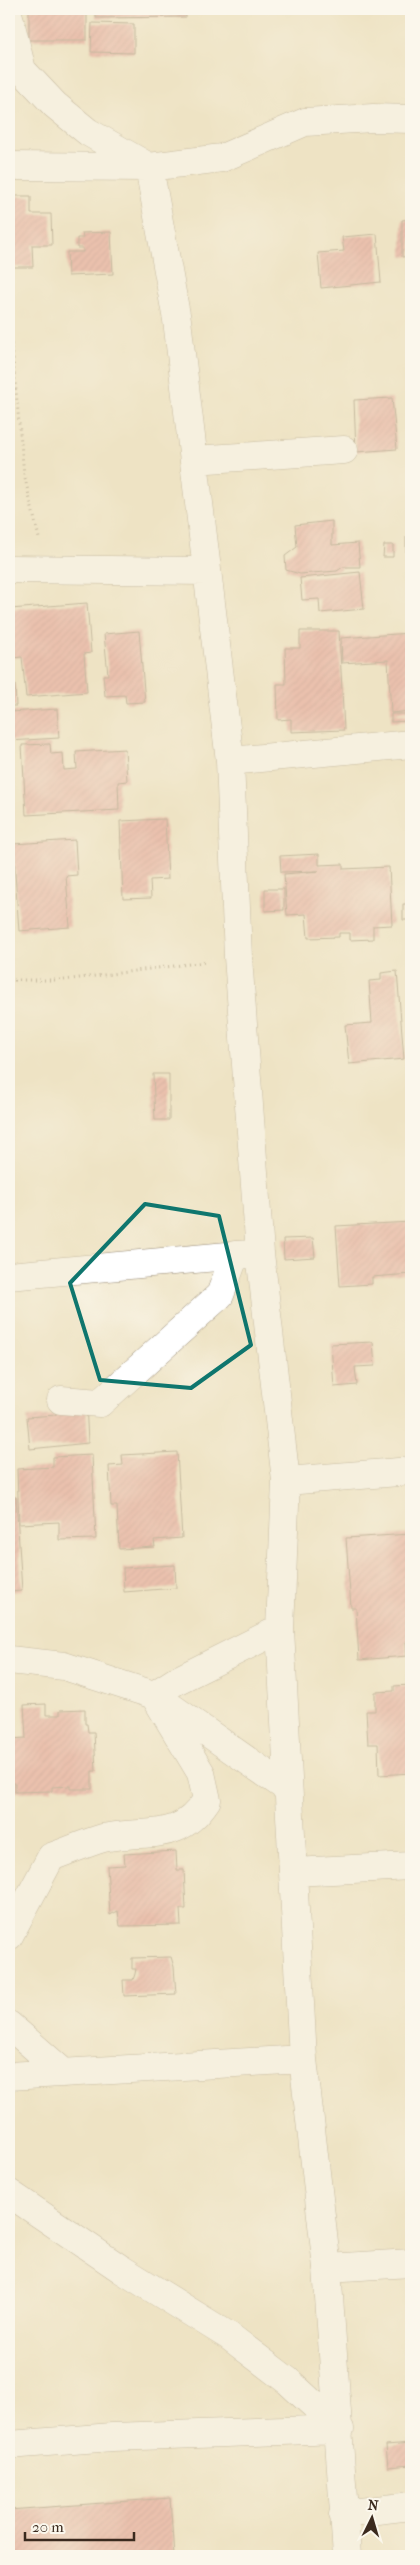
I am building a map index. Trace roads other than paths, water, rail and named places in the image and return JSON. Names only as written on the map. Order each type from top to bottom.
[{"type":"street","points":[[9,17],[22,70],[55,105],[88,132],[149,167],[177,320],[230,761],[247,1254],[286,1481],[280,1629],[303,2059],[327,2268],[340,2429],[346,2556]]},
{"type":"street","points":[[9,166],[149,167],[222,158],[305,122],[373,118],[411,119]]},
{"type":"street","points":[[194,460],[344,450]]},
{"type":"street","points":[[9,569],[208,571]]},
{"type":"street","points":[[230,761],[411,744]]},
{"type":"street","points":[[9,1276],[247,1254]]},
{"type":"street","points":[[61,1400],[100,1403],[220,1295],[247,1254]]},
{"type":"street","points":[[286,1481],[411,1471]]},
{"type":"street","points":[[154,1695],[176,1681],[280,1629]]},
{"type":"street","points":[[9,1660],[73,1668],[154,1695],[288,1789]]},
{"type":"street","points":[[9,1936],[52,1857],[102,1839],[134,1833],[162,1834],[182,1826],[198,1814],[207,1800],[201,1773],[154,1695]]},
{"type":"street","points":[[294,1872],[411,1866]]},
{"type":"street","points":[[9,2025],[64,2073]]},
{"type":"street","points":[[9,2076],[303,2059]]},
{"type":"street","points":[[9,2194],[121,2270],[229,2336],[288,2381],[340,2429]]},
{"type":"street","points":[[327,2268],[411,2263]]},
{"type":"street","points":[[9,2445],[112,2437],[340,2429]]},
{"type":"street","points":[[343,2514],[411,2506]]}]
